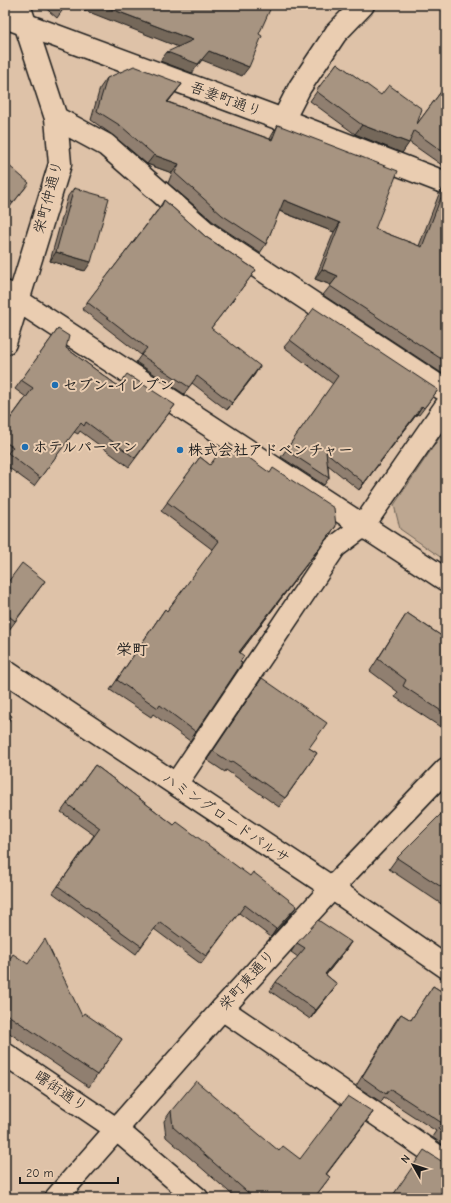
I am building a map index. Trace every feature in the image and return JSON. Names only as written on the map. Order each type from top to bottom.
[{"type":"street","name":"栄町仲通り","points":[[5,343],[12,296],[60,164],[56,118],[19,5]]},
{"type":"street","points":[[283,120],[300,87],[336,32],[362,5]]},
{"type":"street","name":"吾妻町通り","points":[[5,17],[283,120],[446,183]]},
{"type":"street","points":[[56,118],[106,145],[208,234],[446,391]]},
{"type":"street","points":[[12,296],[446,580]]},
{"type":"street","points":[[176,784],[335,548],[363,526],[446,406]]},
{"type":"street","name":"ハミングロードパルサ","points":[[5,671],[332,888],[446,967]]},
{"type":"street","name":"栄町東通り","points":[[56,1198],[222,1009],[332,888],[446,769]]},
{"type":"street","points":[[222,1009],[446,1162]]},
{"type":"street","name":"曙街通り","points":[[5,1054],[116,1129],[197,1198]]},
{"type":"shaded area","points":[[446,428],[446,561],[400,529],[394,505]]},
{"type":"building","points":[[101,5],[272,5],[259,34],[262,36],[249,67],[209,51],[198,64],[167,52],[193,40]]},
{"type":"building","points":[[337,63],[381,95],[389,85],[422,109],[417,124],[446,85],[446,154],[414,131],[409,143],[362,125],[316,91]]},
{"type":"building","points":[[134,66],[182,84],[167,102],[272,140],[278,125],[398,171],[375,229],[422,247],[446,184],[446,362],[330,286],[338,276],[322,269],[340,223],[284,200],[266,244],[222,215],[175,173],[179,164],[154,155],[121,126],[97,111],[107,78]]},
{"type":"building","points":[[7,164],[29,183],[13,203],[5,197],[5,167]]},
{"type":"building","points":[[74,188],[109,198],[91,262],[56,252]]},
{"type":"building","points":[[164,200],[206,237],[256,270],[211,328],[260,366],[232,403],[197,376],[189,387],[141,355],[147,348],[87,302],[162,205]]},
{"type":"building","points":[[314,308],[438,390],[424,408],[422,406],[364,483],[326,452],[329,478],[286,450],[338,376],[290,340]]},
{"type":"building","points":[[58,329],[69,336],[66,348],[118,386],[127,374],[175,405],[135,458],[86,422],[84,426],[81,423],[40,478],[8,453],[13,447],[5,442],[5,426],[33,388],[21,380]]},
{"type":"building","points":[[227,442],[270,473],[273,468],[334,508],[336,526],[239,652],[244,656],[240,662],[242,663],[196,732],[160,705],[158,708],[117,680],[165,609],[167,611],[219,541],[167,502],[200,457],[210,465]]},
{"type":"building","points":[[22,563],[45,581],[15,621],[5,613],[5,586]]},
{"type":"building","points":[[407,613],[446,639],[446,714],[403,686],[406,680],[378,659]]},
{"type":"building","points":[[262,678],[327,723],[309,748],[317,753],[285,798],[232,761],[231,763],[213,751]]},
{"type":"building","points":[[5,711],[12,716],[5,726]]},
{"type":"building","points":[[95,765],[174,825],[177,822],[250,876],[253,872],[297,906],[276,929],[245,905],[206,956],[160,922],[141,946],[58,886],[100,828],[67,804]]},
{"type":"building","points":[[446,809],[446,890],[397,858]]},
{"type":"building","points":[[318,920],[351,942],[325,974],[337,984],[316,1010],[276,982],[305,948],[297,943]]},
{"type":"building","points":[[45,939],[82,1016],[84,1013],[122,1039],[97,1075],[5,1013],[5,966],[13,954],[28,964]]},
{"type":"building","points":[[433,986],[446,994],[446,1135],[438,1129],[442,1123],[390,1089],[386,1094],[362,1077],[401,1014],[411,1020]]},
{"type":"building","points":[[196,1081],[279,1151],[283,1146],[300,1159],[348,1096],[373,1112],[326,1174],[330,1177],[314,1198],[254,1198],[173,1127],[171,1111]]},
{"type":"building","points":[[424,1150],[446,1164],[446,1198],[391,1198]]},
{"type":"place","name":"セブン-イレブン","points":[[55,385]]},
{"type":"place","name":"ホテルパーマン","points":[[25,447]]},
{"type":"place","name":"株式会社アドベンチャー","points":[[180,450]]},
{"type":"district","name":"栄町","points":[[132,649]]}]
